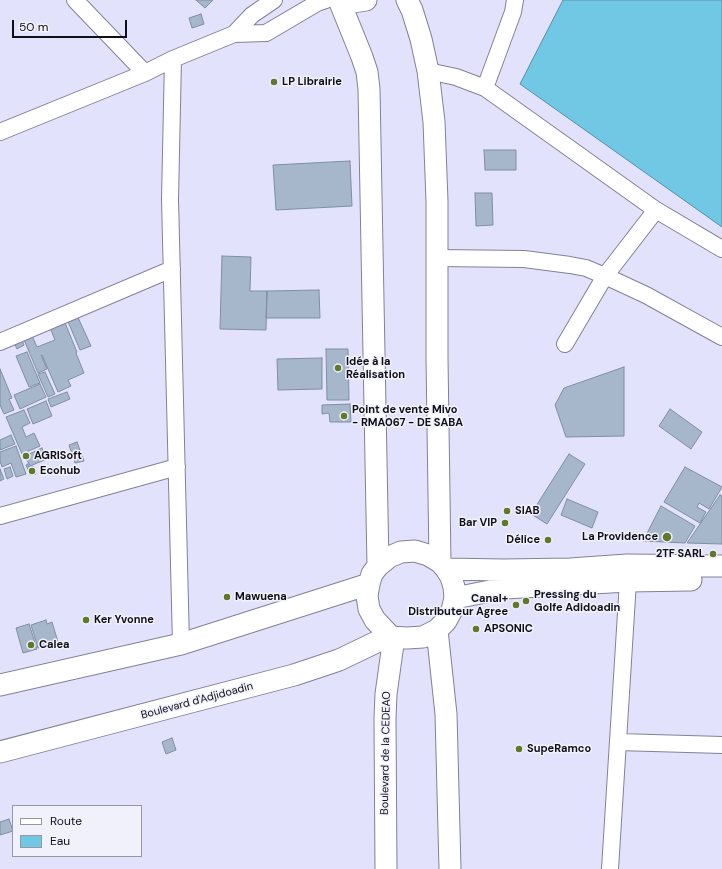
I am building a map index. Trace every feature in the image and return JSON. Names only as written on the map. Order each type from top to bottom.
[{"type":"main road","points":[[0,685],[182,644],[373,575],[389,557],[401,552],[415,551],[428,555],[443,565],[451,578],[454,587],[455,598],[452,610],[446,621],[437,630],[423,637],[407,638],[392,636],[375,620],[369,609],[367,596],[373,575],[369,89],[367,72],[340,0],[353,2],[366,0]]},
{"type":"main road","points":[[407,0],[412,10],[421,40],[428,71],[434,122],[437,201],[443,565]]},
{"type":"main road","points":[[443,565],[504,570],[570,569],[627,565],[722,566]]},
{"type":"main road","points":[[455,598],[505,588],[628,581],[722,581]]},
{"type":"main road","points":[[437,630],[446,714],[450,869]]},
{"type":"main road","name":"Boulevard d'Adjidoadin","points":[[0,752],[294,675],[339,660],[392,636]]},
{"type":"main road","name":"Boulevard de la CEDEAO","points":[[386,869],[385,719],[392,636]]},
{"type":"street","points":[[75,0],[145,73]]},
{"type":"street","points":[[234,34],[252,15],[274,0]]},
{"type":"street","points":[[0,132],[145,73],[173,59],[234,34],[266,33],[317,3],[326,0]]},
{"type":"street","points":[[485,88],[513,12],[515,0]]},
{"type":"street","points":[[173,59],[170,198],[182,644]]},
{"type":"street","points":[[428,71],[456,77],[485,88],[656,210],[722,250]]},
{"type":"street","points":[[565,344],[605,276],[656,210]]},
{"type":"street","points":[[437,258],[524,259],[586,268],[646,295],[722,337]]},
{"type":"street","points":[[0,342],[172,269]]},
{"type":"street","points":[[0,516],[177,467]]},
{"type":"street","points":[[610,869],[628,581]]},
{"type":"street","points":[[618,742],[722,745]]},
{"type":"water","points":[[563,0],[722,0],[722,227],[520,84]]},
{"type":"building","points":[[196,0],[213,0],[205,8]]},
{"type":"building","points":[[201,14],[204,24],[192,28],[189,18]]},
{"type":"building","points":[[484,150],[516,150],[516,170],[485,170]]},
{"type":"building","points":[[350,161],[352,206],[276,210],[273,165]]},
{"type":"building","points":[[475,193],[492,193],[493,225],[476,226]]},
{"type":"building","points":[[222,256],[251,257],[250,291],[267,291],[266,330],[220,329]]},
{"type":"building","points":[[319,290],[320,318],[266,318],[267,291]]},
{"type":"building","points":[[76,313],[91,346],[80,350],[66,317]]},
{"type":"building","points":[[63,318],[84,373],[68,380],[71,386],[58,392],[42,355],[47,369],[38,373],[22,335],[30,331],[37,347],[55,340],[49,325]]},
{"type":"building","points":[[20,336],[24,345],[17,349],[12,339]]},
{"type":"building","points":[[326,349],[348,349],[349,400],[327,400]]},
{"type":"building","points":[[27,352],[40,383],[29,387],[16,356]]},
{"type":"building","points":[[322,358],[322,389],[278,390],[277,359]]},
{"type":"building","points":[[624,367],[624,436],[566,437],[555,405],[564,388]]},
{"type":"building","points":[[0,369],[12,398],[9,399],[14,410],[4,414],[0,405]]},
{"type":"building","points":[[45,372],[55,394],[48,397],[38,374]]},
{"type":"building","points":[[40,384],[46,397],[20,409],[14,395]]},
{"type":"building","points":[[67,392],[70,399],[51,407],[48,399]]},
{"type":"building","points":[[46,401],[52,416],[33,424],[27,409]]},
{"type":"building","points":[[350,404],[351,422],[330,422],[329,413],[322,414],[322,405]]},
{"type":"building","points":[[670,409],[702,432],[691,449],[659,426]]},
{"type":"building","points":[[24,410],[30,423],[22,427],[26,437],[34,433],[40,446],[22,454],[6,417]]},
{"type":"building","points":[[11,435],[15,444],[0,450],[0,440]]},
{"type":"building","points":[[77,442],[84,461],[75,463],[69,445]]},
{"type":"building","points":[[16,446],[26,474],[16,477],[11,463],[2,467],[0,452]]},
{"type":"building","points":[[42,448],[47,459],[30,466],[25,456]]},
{"type":"building","points":[[569,454],[585,464],[547,524],[531,514]]},
{"type":"building","points":[[28,464],[29,467],[33,466],[36,474],[30,475],[26,465]]},
{"type":"building","points":[[10,467],[13,476],[7,479],[4,469]]},
{"type":"building","points":[[685,467],[722,487],[709,509],[699,503],[697,507],[706,512],[700,523],[664,502]]},
{"type":"building","points":[[0,469],[4,479],[0,481]]},
{"type":"building","points":[[720,495],[722,496],[722,544],[687,543]]},
{"type":"building","points":[[567,499],[598,512],[592,528],[561,515]]},
{"type":"building","points":[[661,506],[695,526],[685,543],[643,541]]},
{"type":"building","points":[[46,620],[47,624],[52,622],[58,642],[38,648],[31,625]]},
{"type":"building","points":[[29,624],[37,649],[23,653],[16,628]]},
{"type":"building","points":[[172,738],[176,750],[166,754],[162,742]]},
{"type":"building","points":[[9,819],[12,831],[0,835],[0,822]]},
{"type":"place","name":"LP Librairie","points":[[274,82]]},
{"type":"place","name":"Idée à la Réalisation","points":[[338,368]]},
{"type":"place","name":"Point de vente Mivo - RMA067 - DE SABA","points":[[344,416]]},
{"type":"place","name":"AGRISoft","points":[[26,456]]},
{"type":"place","name":"Ecohub","points":[[32,471]]},
{"type":"place","name":"SIAB","points":[[507,511]]},
{"type":"place","name":"Bar VIP","points":[[505,523]]},
{"type":"place","name":"La Providence","points":[[667,537]]},
{"type":"place","name":"Délice","points":[[548,540]]},
{"type":"place","name":"2TF SARL","points":[[713,554]]},
{"type":"place","name":"Mawuena","points":[[227,597]]},
{"type":"place","name":"Pressing du Golfe Adidoadin","points":[[526,601]]},
{"type":"place","name":"Canal+ Distributeur Agree","points":[[516,605]]},
{"type":"place","name":"Ker Yvonne","points":[[86,620]]},
{"type":"place","name":"APSONIC","points":[[476,629]]},
{"type":"place","name":"Calea","points":[[31,645]]},
{"type":"place","name":"SupeRamco","points":[[519,749]]}]
